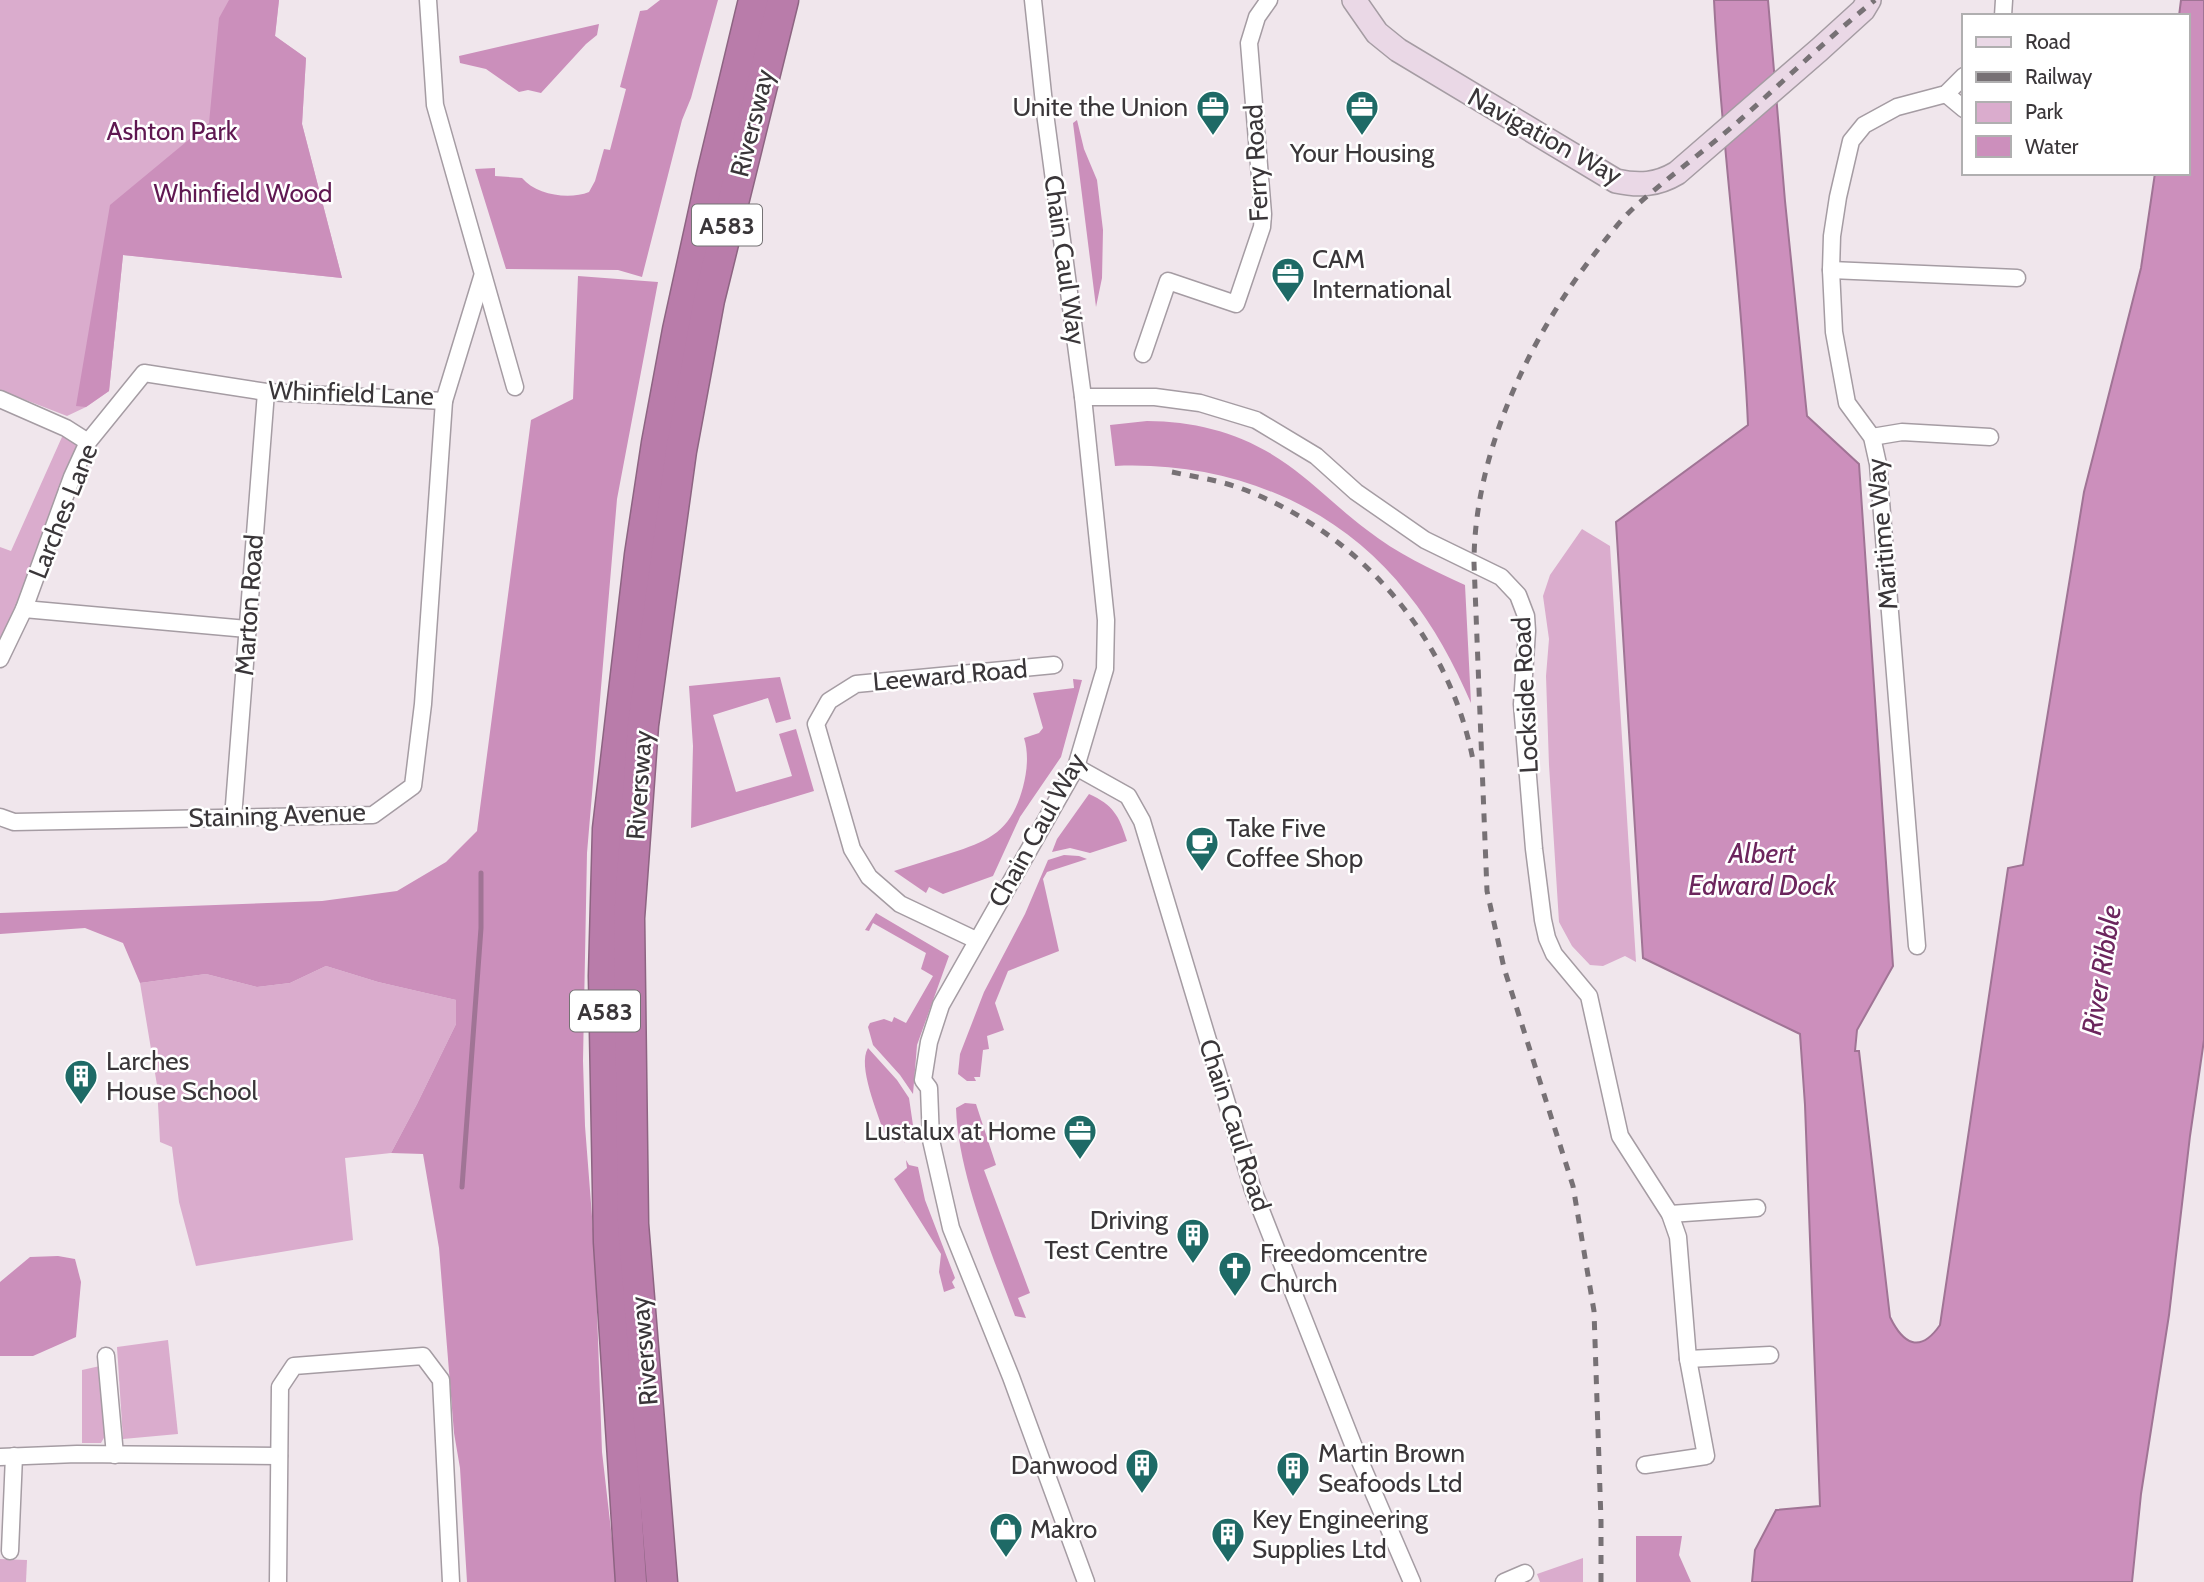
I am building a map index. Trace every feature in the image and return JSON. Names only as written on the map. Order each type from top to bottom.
[{"type":"highway","name":"Riversway","points":[[631,1582],[609,1242],[604,976],[608,829],[640,555],[657,443],[706,201],[754,0]]},
{"type":"highway","name":"Riversway","points":[[662,1582],[633,1210],[629,918],[643,725],[681,452],[709,300],[783,0]]},
{"type":"street","points":[[428,0],[435,105],[515,387]]},
{"type":"street","name":"Chain Caul Way","points":[[1033,0],[1045,113],[1083,397],[1106,621],[1105,669],[1076,767],[941,1005],[929,1042],[923,1080],[929,1088],[931,1140],[951,1228],[1011,1377],[1086,1582]]},
{"type":"street","name":"Ferry Road","points":[[1143,354],[1168,281],[1236,304],[1262,227],[1249,43],[1257,17],[1269,0]]},
{"type":"street","name":"Navigation Way","points":[[1354,0],[1377,33],[1398,50],[1616,181],[1633,185],[1665,180],[1703,153],[1863,10],[1869,0]]},
{"type":"street","points":[[1962,78],[1946,94],[1962,107]]},
{"type":"street","name":"Maritime Way","points":[[1917,946],[1878,464],[1872,437],[1847,403],[1834,332],[1832,236],[1838,197],[1852,141],[1864,125],[1897,107],[1946,94]]},
{"type":"street","points":[[1831,270],[2017,278]]},
{"type":"street","name":"Whinfield Lane","points":[[144,373],[266,392],[444,401],[482,277]]},
{"type":"street","name":"Larches Lane","points":[[0,659],[24,609],[72,477],[88,442],[144,373]]},
{"type":"street","name":"Marton Road","points":[[233,818],[266,392]]},
{"type":"street","name":"Lockside Road","points":[[1083,397],[1155,397],[1200,403],[1256,420],[1316,456],[1356,492],[1425,540],[1501,577],[1517,596],[1525,615],[1527,631],[1522,704],[1534,849],[1547,938],[1554,954],[1589,996],[1620,1136],[1671,1213],[1678,1237],[1688,1359],[1706,1456],[1645,1465]]},
{"type":"street","points":[[0,399],[65,428],[88,442]]},
{"type":"street","name":"Staining Avenue","points":[[0,817],[14,822],[373,815],[413,786],[423,704],[444,401]]},
{"type":"street","points":[[1872,437],[1902,432],[1990,437]]},
{"type":"street","points":[[24,609],[247,629]]},
{"type":"street","name":"Leeward Road","points":[[976,940],[900,904],[869,877],[852,849],[816,724],[829,701],[856,684],[1054,666]]},
{"type":"street","name":"Chain Caul Road","points":[[1076,767],[1128,796],[1142,821],[1253,1190],[1356,1452],[1412,1582]]},
{"type":"street","points":[[1671,1213],[1757,1208]]},
{"type":"street","points":[[1688,1359],[1770,1355]]},
{"type":"street","points":[[106,1356],[115,1455]]},
{"type":"street","points":[[278,1582],[280,1387],[294,1366],[422,1356],[441,1380],[452,1582]]},
{"type":"street","points":[[10,1550],[7,1457],[279,1456]]},
{"type":"street","points":[[1504,1582],[1525,1573]]},
{"type":"green space","name":"Ashton Park","points":[[0,0],[279,0],[275,36],[306,58],[302,124],[342,278],[123,255],[109,391],[67,416],[0,390]]},
{"type":"green space","name":"Whinfield Wood","points":[[229,0],[279,0],[275,36],[306,58],[302,124],[342,278],[123,255],[109,391],[86,407],[76,406],[110,205],[209,123],[219,18]]},
{"type":"green space","points":[[660,0],[718,0],[691,98],[682,120],[642,277],[618,270],[506,269],[475,169],[495,168],[495,176],[522,178],[528,184],[553,194],[572,196],[589,192],[604,149],[610,150],[626,89],[620,87],[640,11],[647,10]]},
{"type":"green space","points":[[599,24],[597,35],[541,93],[528,90],[519,92],[486,69],[460,63],[459,56]]},
{"type":"green space","points":[[1077,120],[1084,149],[1097,180],[1103,230],[1102,278],[1096,307],[1073,123]]},
{"type":"green space","points":[[578,276],[658,282],[617,499],[587,853],[583,1061],[585,1126],[595,1255],[602,1452],[617,1582],[467,1582],[460,1468],[454,1433],[439,1248],[423,1154],[391,1153],[456,1024],[456,1000],[378,982],[326,966],[290,983],[257,987],[206,974],[140,983],[123,943],[85,928],[0,934],[0,913],[322,901],[397,891],[446,862],[477,831],[531,420],[573,399]]},
{"type":"green space","points":[[1147,421],[1203,427],[1256,445],[1298,473],[1378,538],[1427,567],[1465,585],[1471,703],[1443,646],[1417,606],[1379,561],[1348,534],[1277,494],[1238,480],[1157,466],[1115,466],[1110,425]]},
{"type":"green space","points":[[66,428],[88,442],[0,659],[0,547],[11,551]]},
{"type":"green space","points":[[1582,529],[1610,546],[1636,962],[1625,956],[1603,966],[1590,965],[1572,946],[1559,922],[1549,765],[1546,676],[1549,639],[1543,596],[1550,575]]},
{"type":"green space","points":[[780,677],[791,719],[776,723],[768,698],[713,715],[736,792],[792,776],[779,734],[796,729],[814,791],[691,828],[693,746],[689,686]]},
{"type":"green space","points":[[1073,679],[1082,680],[1061,757],[1020,817],[993,876],[943,894],[929,887],[926,893],[894,871],[951,853],[998,832],[1012,814],[1024,781],[1027,757],[1024,738],[1039,733],[1043,728],[1033,693],[1074,688]]},
{"type":"green space","points":[[1089,794],[1104,802],[1114,812],[1127,841],[1090,853],[1070,848],[1052,852],[1057,839]]},
{"type":"green space","points":[[1064,855],[1087,859],[1047,872],[1043,879],[1059,951],[1008,971],[995,1003],[1004,1030],[987,1036],[989,1049],[983,1050],[980,1077],[974,1077],[976,1081],[967,1081],[958,1074],[960,1054],[984,992],[1025,914],[1048,860]]},
{"type":"green space","points":[[876,913],[949,956],[917,1045],[913,1094],[873,1045],[868,1027],[870,1023],[884,1019],[892,1022],[894,1017],[906,1023],[933,976],[921,969],[926,953],[873,923],[869,931],[865,930]]},
{"type":"green space","points":[[326,966],[378,982],[456,1000],[456,1024],[391,1153],[345,1158],[353,1240],[196,1266],[179,1202],[172,1147],[160,1142],[157,1085],[140,983],[206,974],[257,987],[290,983]]},
{"type":"green space","points":[[868,1048],[897,1080],[909,1098],[914,1132],[904,1138],[905,1143],[901,1136],[884,1133],[867,1078],[865,1056]]},
{"type":"green space","points":[[965,1103],[976,1104],[996,1165],[984,1170],[1030,1293],[1018,1298],[1026,1318],[1015,1316],[969,1186],[958,1133],[956,1108]]},
{"type":"green space","points":[[906,1160],[909,1165],[918,1167],[925,1200],[955,1278],[952,1282],[955,1288],[944,1292],[939,1272],[941,1254],[894,1179],[907,1168]]},
{"type":"green space","points":[[58,1256],[75,1259],[81,1282],[76,1337],[33,1356],[0,1356],[0,1282],[30,1257]]},
{"type":"green space","points":[[168,1340],[178,1434],[123,1439],[117,1347]]},
{"type":"green space","points":[[100,1366],[105,1436],[101,1443],[82,1443],[82,1370]]},
{"type":"green space","points":[[1636,1536],[1682,1536],[1679,1555],[1691,1582],[1636,1582]]},
{"type":"green space","points":[[1583,1558],[1583,1582],[1540,1582],[1537,1574]]},
{"type":"green space","points":[[0,1559],[27,1560],[26,1582],[0,1582]]},
{"type":"water","points":[[1714,0],[1768,0],[1807,416],[1859,464],[1893,966],[1857,1030],[1855,1051],[1859,1051],[1890,1317],[1900,1334],[1912,1342],[1919,1342],[1926,1340],[1940,1325],[2008,868],[2023,865],[2084,492],[2141,268],[2155,175],[2190,175],[2190,14],[2179,14],[2181,0],[2204,0],[2204,1040],[2169,1315],[2141,1494],[2132,1582],[1752,1582],[1755,1550],[1776,1510],[1820,1506],[1800,1034],[1643,958],[1616,522],[1748,425]]},
{"type":"waterway","points":[[462,1187],[481,928],[481,873]]},
{"type":"railway","points":[[1601,1582],[1594,1311],[1573,1186],[1504,968],[1487,891],[1474,563],[1484,480],[1495,438],[1528,358],[1572,285],[1621,221],[1875,0]]},
{"type":"railway","points":[[1172,472],[1232,485],[1283,507],[1323,532],[1360,561],[1392,594],[1420,631],[1443,671],[1461,715],[1473,760]]},
{"type":"place","name":"Unite the Union","points":[[1213,137]]},
{"type":"place","name":"Your Housing","points":[[1362,137]]},
{"type":"place","name":"CAM International","points":[[1288,304]]},
{"type":"place","name":"Take Five Coffee Shop","points":[[1202,873]]},
{"type":"place","name":"Larches House School","points":[[81,1106]]},
{"type":"place","name":"Lustalux at Home","points":[[1080,1161]]},
{"type":"place","name":"Driving Test Centre","points":[[1193,1265]]},
{"type":"place","name":"Freedomcentre Church","points":[[1235,1298]]},
{"type":"place","name":"Danwood","points":[[1142,1495]]},
{"type":"place","name":"Martin Brown Seafoods Ltd","points":[[1293,1498]]},
{"type":"place","name":"Makro","points":[[1006,1559]]},
{"type":"place","name":"Key Engineering Supplies Ltd","points":[[1228,1564]]},
{"type":"water label","name":"Albert Edward Dock","points":[[1762,869]]},
{"type":"water label","name":"River Ribble","points":[[2101,970]]}]
